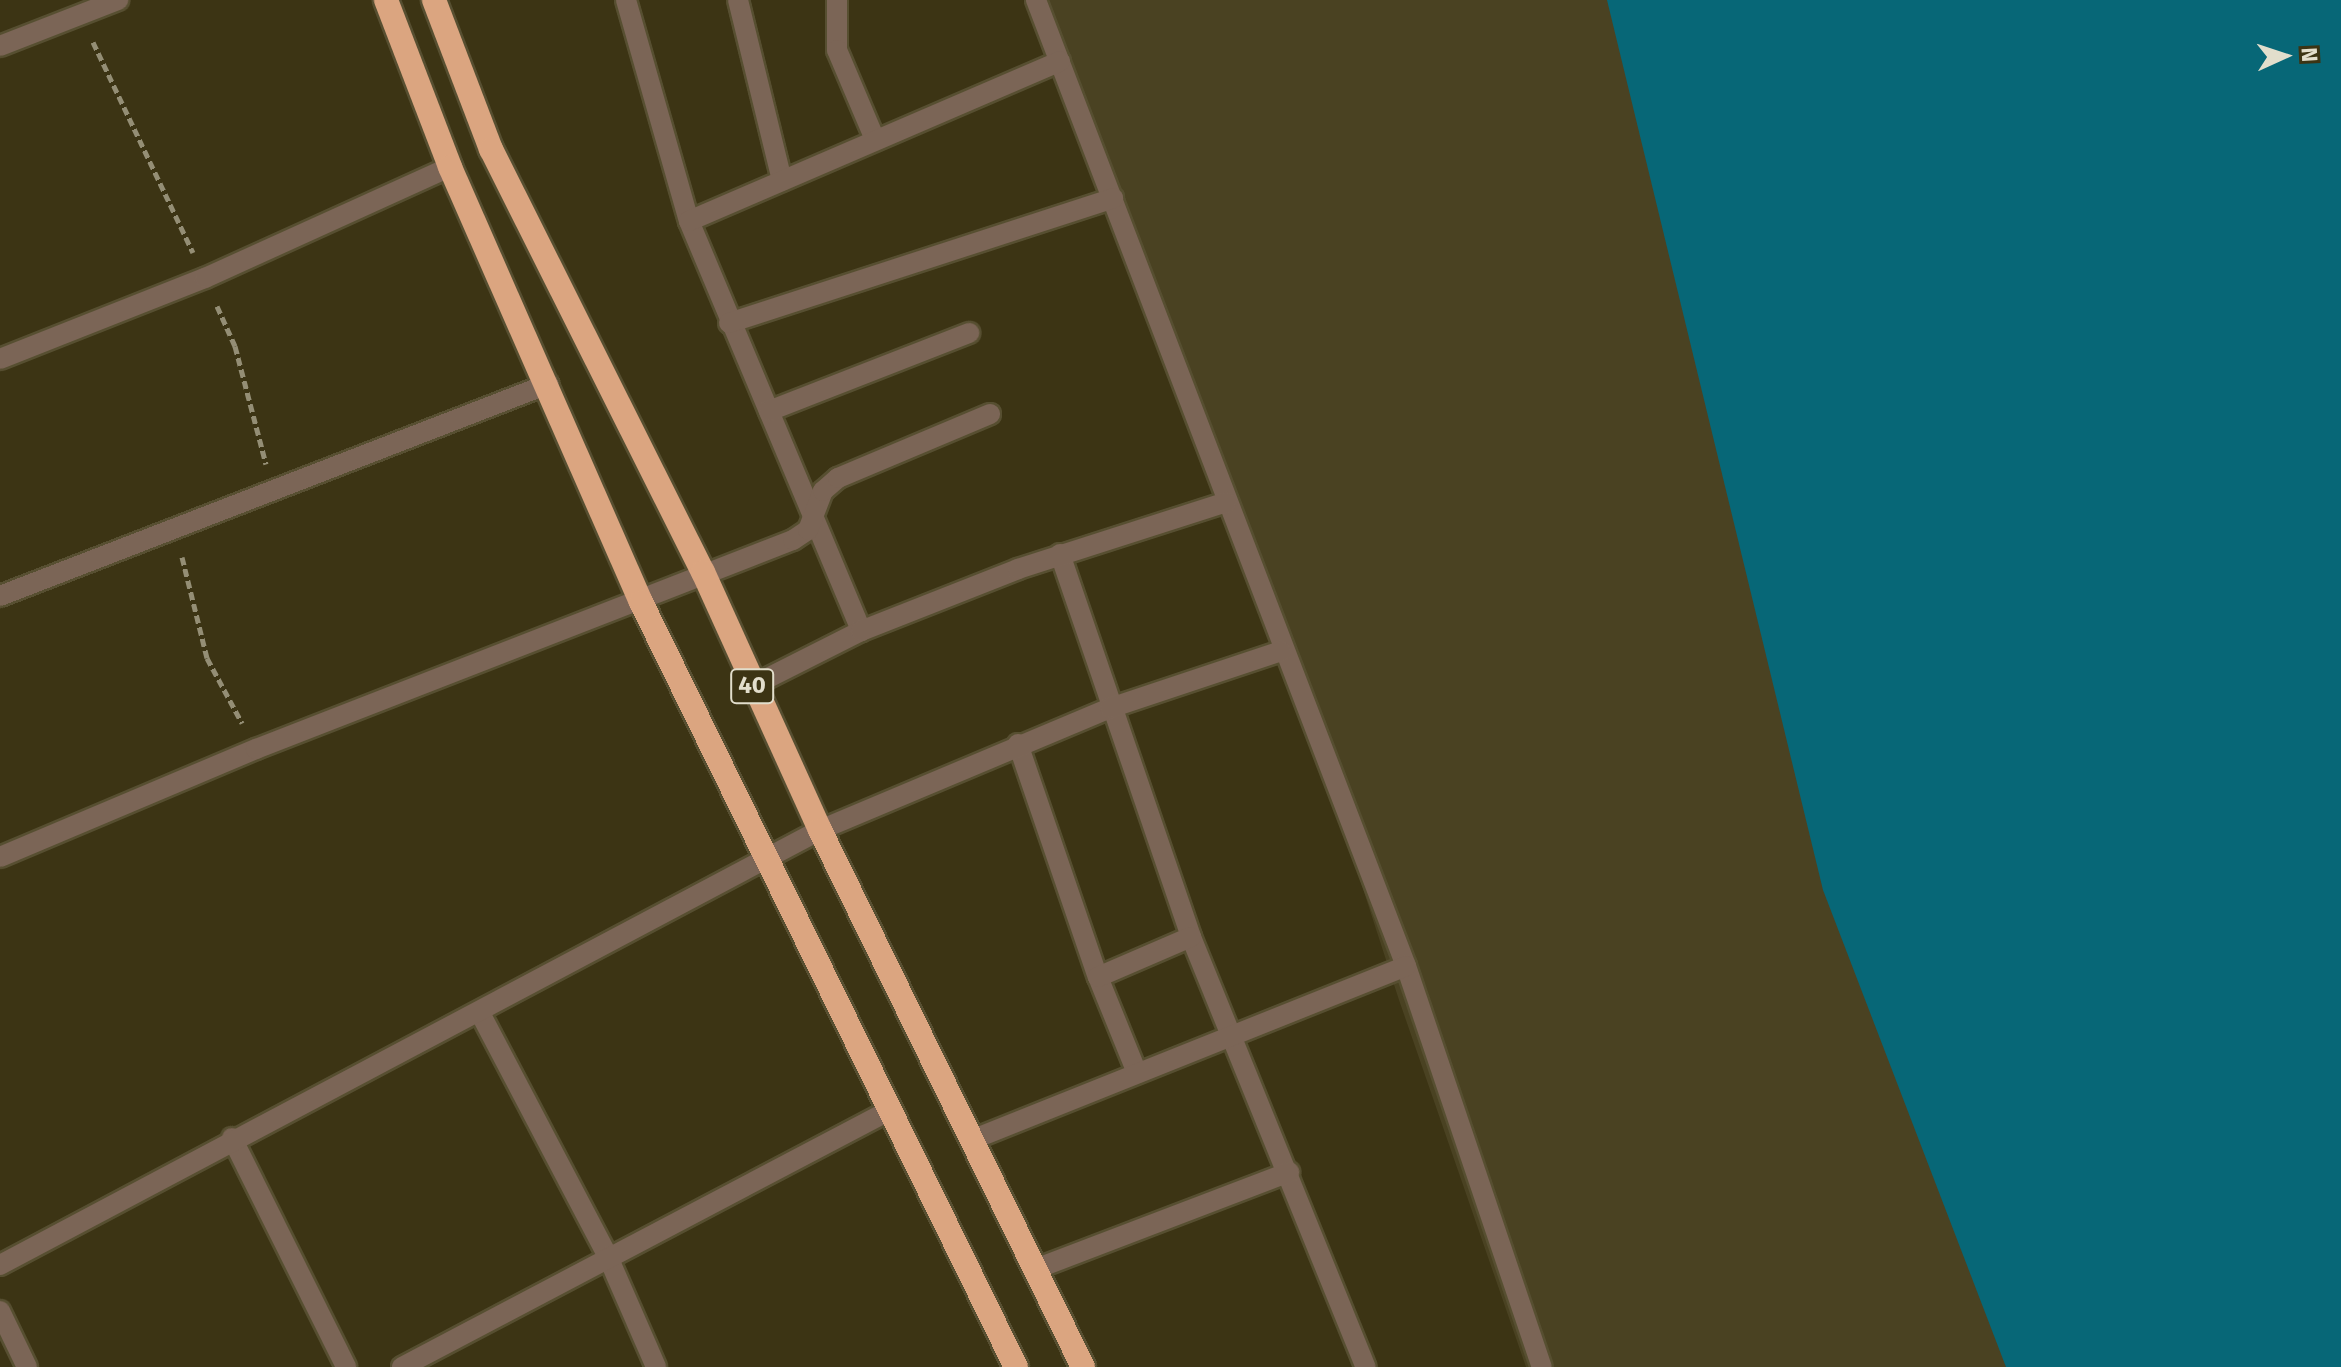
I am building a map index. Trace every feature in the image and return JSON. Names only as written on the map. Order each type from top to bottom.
[{"type":"highway","name":"40","points":[[386,0],[450,167],[548,384],[641,602],[1016,1367]]},
{"type":"highway","name":"40","points":[[434,0],[491,149],[703,572],[752,686],[820,830],[1038,1268],[1083,1367]]},
{"type":"street","points":[[0,46],[118,0]]},
{"type":"street","points":[[626,0],[689,221],[729,323],[769,411],[812,523],[861,631]]},
{"type":"street","points":[[738,0],[782,181]]},
{"type":"street","points":[[837,0],[837,50],[874,137]]},
{"type":"street","points":[[1036,0],[1281,651],[1406,966],[1542,1367]]},
{"type":"street","points":[[689,221],[874,137],[1060,61]]},
{"type":"street","points":[[0,359],[205,278],[450,167]]},
{"type":"street","points":[[729,323],[1113,198]]},
{"type":"street","points":[[769,411],[969,333]]},
{"type":"street","points":[[0,596],[548,384]]},
{"type":"street","points":[[0,857],[256,749],[641,602],[703,572],[793,540],[812,523],[823,491],[838,478],[990,414]]},
{"type":"street","points":[[752,686],[861,631],[1060,554],[1227,502]]},
{"type":"street","points":[[1060,554],[1110,708],[1191,937],[1366,1367]]},
{"type":"street","points":[[0,1265],[232,1138],[480,1013],[764,857],[820,830],[1018,744],[1110,708],[1281,651]]},
{"type":"street","points":[[1018,744],[1098,977],[1137,1073]]},
{"type":"street","points":[[1098,977],[1191,937]]},
{"type":"street","points":[[974,1139],[1406,966]]},
{"type":"street","points":[[480,1013],[608,1257],[656,1367]]},
{"type":"street","points":[[402,1367],[890,1110]]},
{"type":"street","points":[[232,1138],[346,1367]]},
{"type":"street","points":[[1038,1268],[1289,1172]]},
{"type":"street","points":[[0,1311],[27,1367]]},
{"type":"path","points":[[80,16],[235,346],[273,489]]},
{"type":"path","points":[[175,529],[207,658],[256,749]]},
{"type":"sand","points":[[1045,0],[1703,0],[2218,1367],[1526,1367],[1399,1000],[1218,441]]},
{"type":"water","points":[[1607,0],[2341,0],[2341,1367],[2006,1367],[1823,890]]}]
